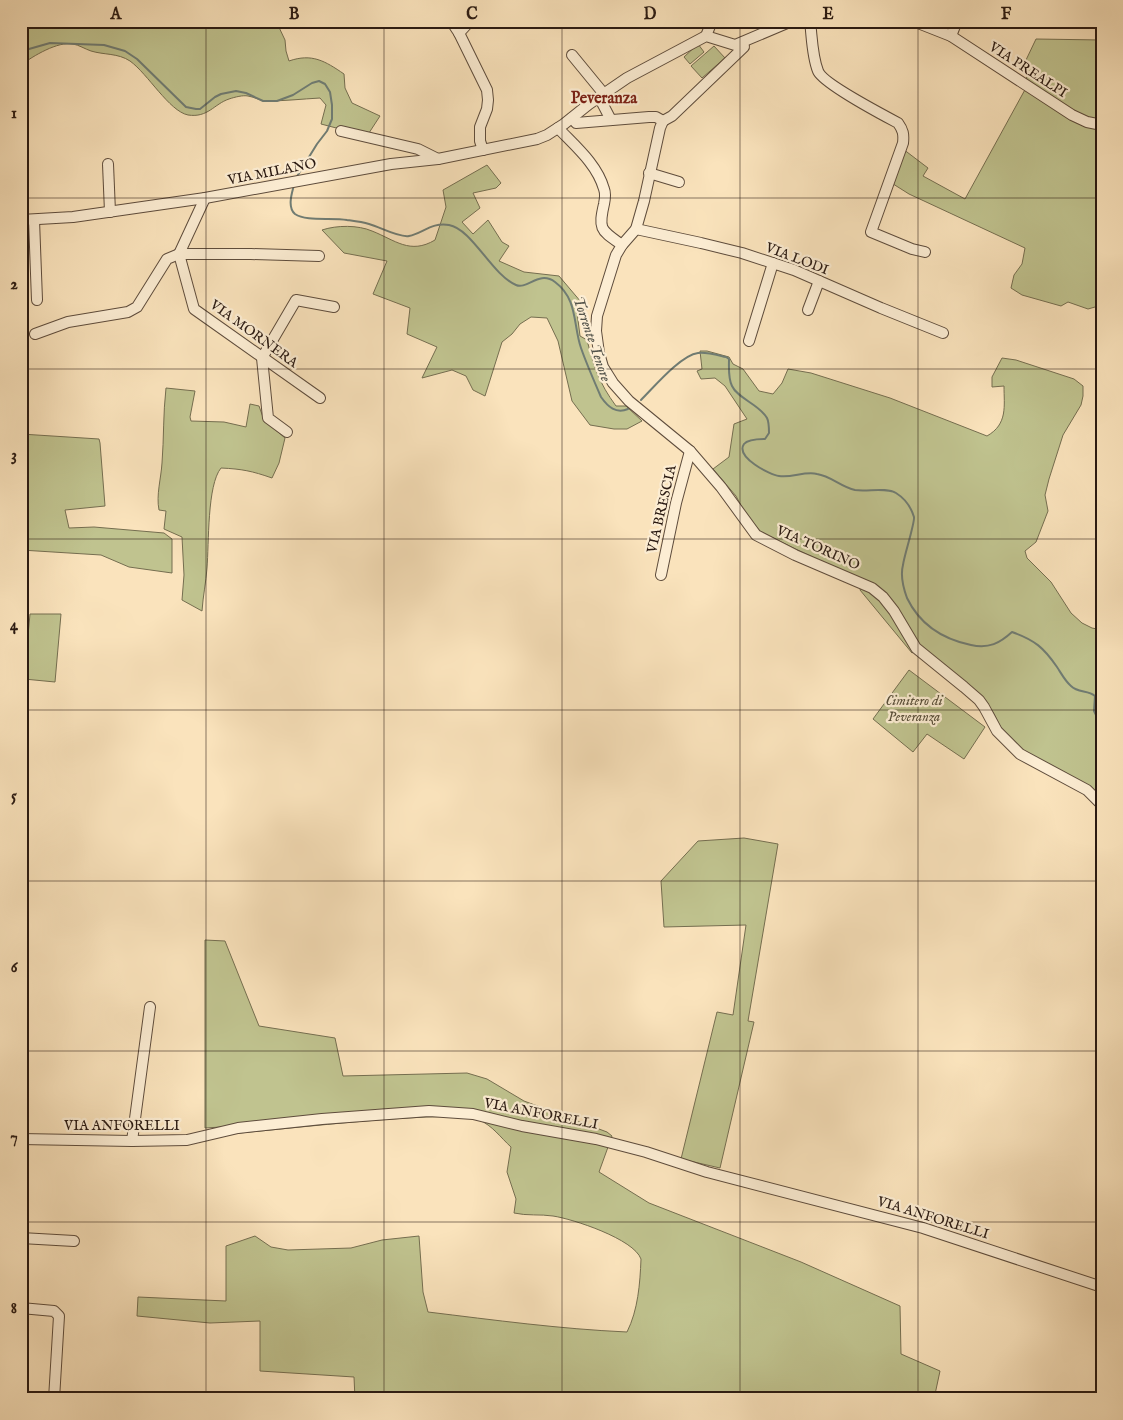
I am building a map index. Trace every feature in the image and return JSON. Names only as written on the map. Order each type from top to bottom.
[{"type":"street","points":[[452,21],[487,90],[487,109],[480,127],[480,141],[483,150]]},
{"type":"street","points":[[459,33],[470,21]]},
{"type":"street","points":[[712,21],[706,36],[734,45],[784,22]]},
{"type":"street","points":[[810,21],[818,73],[830,83],[898,123],[904,135],[903,143],[871,232],[912,249],[925,252]]},
{"type":"street","name":"VIA PREALPI","points":[[913,21],[951,36],[1072,115],[1087,122],[1102,125]]},
{"type":"street","points":[[951,36],[957,21]]},
{"type":"street","name":"VIA MILANO","points":[[21,220],[73,217],[205,198],[391,164],[438,160],[526,142],[547,135],[627,78],[706,36]]},
{"type":"street","points":[[636,229],[663,122],[672,116],[744,47],[743,42]]},
{"type":"street","points":[[572,55],[601,96],[611,120]]},
{"type":"street","points":[[572,118],[576,123],[649,117],[656,117],[663,122]]},
{"type":"street","points":[[558,128],[594,168],[605,190],[601,215],[603,230],[622,245]]},
{"type":"street","points":[[341,131],[418,149],[438,160]]},
{"type":"street","points":[[108,164],[110,212]]},
{"type":"street","points":[[649,173],[679,182]]},
{"type":"street","points":[[178,254],[205,198]]},
{"type":"street","points":[[34,220],[37,300]]},
{"type":"street","name":"VIA TORINO","points":[[636,229],[616,255],[597,316],[597,341],[603,367],[613,383],[628,401],[690,451],[721,487],[756,535],[795,555],[872,588],[883,597],[894,611],[916,648],[979,700],[997,731],[1020,754],[1087,790],[1102,805]]},
{"type":"street","name":"VIA LODI","points":[[636,229],[701,243],[774,263],[943,333]]},
{"type":"street","points":[[35,334],[68,322],[128,312],[137,306],[167,259],[178,254],[319,256]]},
{"type":"street","name":"VIA MORNERA","points":[[178,254],[194,309],[320,398]]},
{"type":"street","points":[[749,341],[774,263]]},
{"type":"street","points":[[808,310],[819,281]]},
{"type":"street","points":[[287,432],[268,418],[262,358],[296,300],[334,307]]},
{"type":"street","name":"VIA BRESCIA","points":[[661,574],[676,503],[690,451]]},
{"type":"street","points":[[132,1141],[150,1007]]},
{"type":"street","name":"VIA ANFORELLI","points":[[21,1139],[187,1140],[238,1128],[322,1119],[429,1112],[473,1114],[522,1126],[596,1139],[646,1152],[707,1172],[923,1228],[1102,1287]]},
{"type":"street","points":[[21,1238],[74,1240]]},
{"type":"street","points":[[21,1308],[54,1311],[59,1316],[54,1399]]},
{"type":"green space","points":[[21,21],[276,21],[285,40],[289,61],[312,58],[331,65],[344,74],[345,88],[352,103],[380,116],[367,136],[321,124],[326,105],[320,98],[266,101],[241,96],[224,101],[206,113],[188,115],[173,107],[130,61],[111,54],[67,44],[46,50],[21,65]]},
{"type":"green space","points":[[1036,39],[1102,40],[1102,305],[1088,309],[1068,302],[1061,306],[1022,295],[1011,288],[1014,275],[1022,264],[1025,248],[909,194],[890,182],[903,149],[928,168],[923,176],[965,199],[1027,86],[1026,60]]},
{"type":"green space","points":[[698,44],[704,52],[690,64],[684,57]]},
{"type":"green space","points":[[714,46],[725,58],[702,78],[691,66]]},
{"type":"green space","points":[[487,165],[501,183],[496,188],[473,193],[480,208],[462,222],[473,234],[488,220],[502,242],[509,246],[499,261],[524,272],[559,276],[587,309],[577,312],[580,336],[587,340],[595,367],[605,390],[616,406],[626,406],[642,421],[627,429],[590,425],[572,401],[558,341],[547,318],[531,317],[520,324],[502,342],[485,396],[473,390],[466,376],[452,370],[422,378],[437,347],[407,334],[410,308],[373,294],[387,261],[344,253],[322,230],[347,226],[366,229],[395,242],[410,246],[426,244],[435,240],[446,207],[443,190]]},
{"type":"green space","points":[[700,351],[729,357],[733,364],[743,369],[759,391],[773,394],[782,383],[788,369],[811,373],[890,398],[987,436],[999,426],[1002,420],[1004,386],[992,387],[992,377],[1002,358],[1016,360],[1074,379],[1083,386],[1081,405],[1063,435],[1049,479],[1045,495],[1048,511],[1036,542],[1025,551],[1027,558],[1051,582],[1071,613],[1082,623],[1102,630],[1102,802],[1024,753],[1003,732],[985,701],[920,647],[912,653],[860,590],[863,582],[761,532],[746,515],[736,496],[713,469],[729,457],[734,424],[747,419],[725,386],[715,378],[701,379],[697,371],[702,369]]},
{"type":"green space","points":[[166,388],[195,391],[190,417],[191,421],[224,422],[246,427],[250,404],[259,406],[264,420],[285,438],[279,463],[272,478],[247,471],[221,468],[216,476],[211,501],[202,611],[182,600],[184,575],[182,537],[164,529],[166,511],[159,510],[158,504]]},
{"type":"green space","points":[[21,434],[99,439],[105,506],[65,510],[69,528],[94,527],[164,533],[172,539],[172,573],[129,567],[101,555],[21,550]]},
{"type":"green space","points":[[30,614],[61,614],[55,682],[24,679]]},
{"type":"green space","name":"Cimitero di Peveranza","points":[[909,670],[985,727],[964,759],[927,734],[913,752],[873,719]]},
{"type":"green space","points":[[744,838],[778,844],[748,1021],[754,1022],[720,1168],[681,1159],[717,1012],[733,1015],[746,925],[664,927],[661,881],[698,841]]},
{"type":"green space","points":[[205,940],[225,941],[259,1026],[335,1038],[343,1076],[467,1073],[487,1079],[524,1101],[607,1132],[612,1136],[599,1172],[649,1203],[801,1262],[900,1306],[901,1354],[940,1371],[934,1399],[355,1399],[354,1377],[260,1371],[260,1321],[210,1323],[137,1316],[138,1297],[226,1301],[226,1246],[255,1236],[271,1247],[288,1250],[351,1248],[382,1240],[419,1236],[423,1292],[428,1312],[502,1321],[627,1332],[634,1315],[638,1297],[641,1259],[627,1244],[602,1231],[574,1221],[553,1216],[514,1213],[516,1199],[507,1172],[511,1147],[492,1128],[479,1120],[453,1116],[401,1118],[229,1134],[221,1127],[205,1128]]},
{"type":"waterway","name":"Torrente Tenore","points":[[21,54],[29,49],[50,43],[104,45],[125,51],[137,59],[186,107],[196,109],[200,109],[221,94],[236,91],[246,93],[263,101],[277,101],[319,81],[325,84],[330,92],[332,119],[327,131],[296,178]]},
{"type":"waterway","name":"Torrente Tenore","points":[[294,185],[291,208],[295,214],[300,216],[313,219],[341,219],[361,222],[405,236],[414,235],[438,225],[449,225],[466,235],[499,272],[516,285],[520,286],[544,278],[555,282],[568,296],[574,313],[581,348],[601,397],[613,409],[620,411],[628,409]]},
{"type":"waterway","name":"Torrente Tenore","points":[[641,400],[668,372],[691,355],[705,353],[729,359],[729,376],[735,391],[759,409],[768,421],[769,433],[765,439],[751,440],[744,444],[744,454],[749,460],[762,469],[779,476],[817,474],[855,490],[887,490],[899,495],[909,506],[914,517],[902,569],[902,577],[907,598],[918,616],[941,635],[971,645],[989,646],[1012,632],[1027,638],[1048,655],[1071,686],[1095,696],[1094,711],[1097,717],[1102,718]]},
{"type":"district","name":"Peveranza","points":[[604,99]]}]
